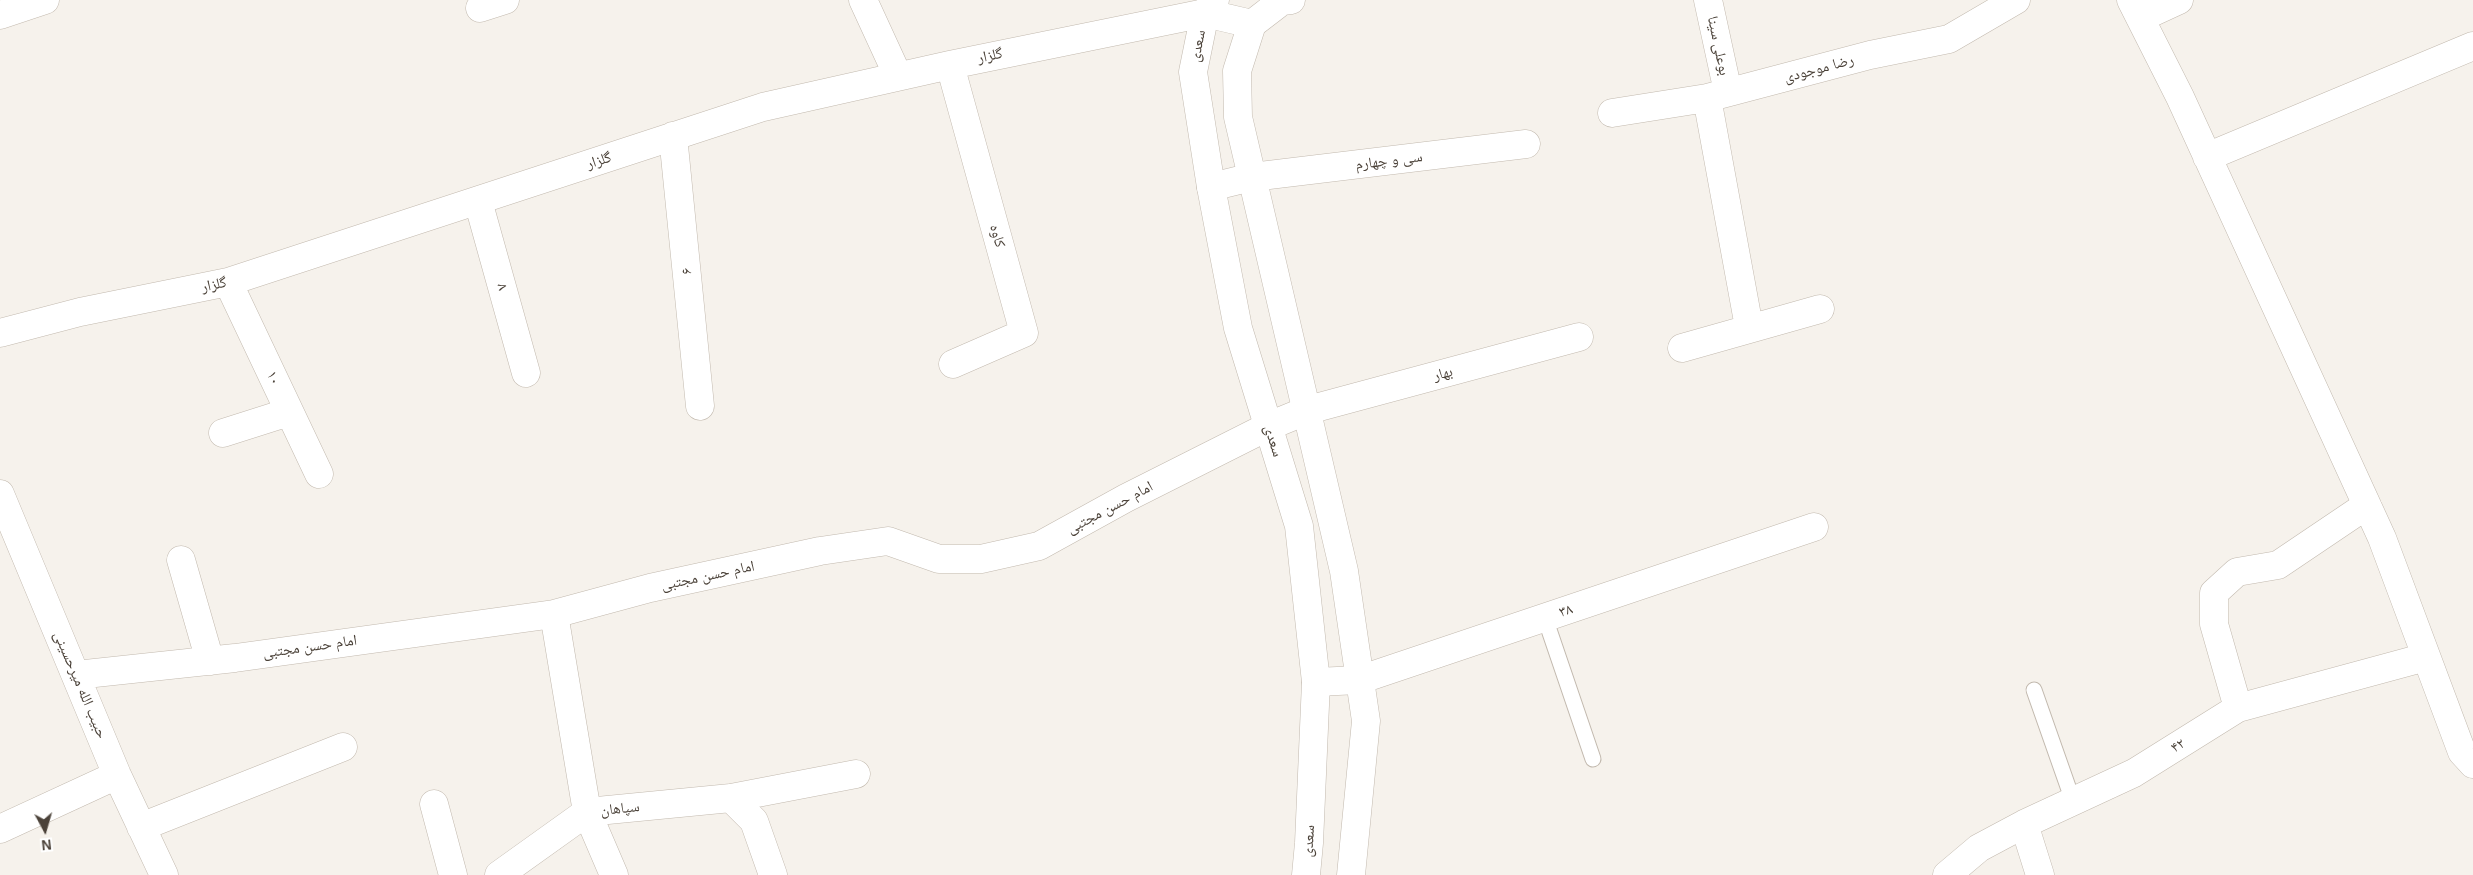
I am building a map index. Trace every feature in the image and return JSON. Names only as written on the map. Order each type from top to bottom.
[{"type":"street","points":[[0,15],[45,0]]},
{"type":"street","points":[[864,0],[898,76]]},
{"type":"street","points":[[1291,0],[1282,2],[1252,24],[1237,71],[1238,117],[1308,410],[1344,571],[1366,721],[1351,875]]},
{"type":"street","name":"بوعلی سینا","points":[[1708,0],[1717,95],[1749,327]]},
{"type":"street","name":"رضا موجودی","points":[[1612,113],[1717,95],[1870,56],[1949,39],[2016,0]]},
{"type":"street","points":[[2179,0],[2136,9],[2207,157],[2382,538],[2462,752],[2473,764]]},
{"type":"street","name":"گلزار","points":[[0,333],[80,312],[228,282],[763,107],[1206,4]]},
{"type":"street","name":"سعدی","points":[[1252,24],[1206,4],[1193,72],[1211,187],[1238,328],[1299,526],[1316,682],[1306,875]]},
{"type":"street","points":[[2207,157],[2473,46]]},
{"type":"street","name":"کاوه","points":[[950,64],[1024,334],[953,364]]},
{"type":"street","name":"۶","points":[[673,136],[700,406]]},
{"type":"street","name":"سی و چهارم","points":[[1211,187],[1252,178],[1526,144]]},
{"type":"street","name":"۸","points":[[478,201],[526,373]]},
{"type":"street","name":"۱۰","points":[[228,282],[319,474]]},
{"type":"street","points":[[1682,348],[1749,327],[1820,309]]},
{"type":"street","name":"بهار","points":[[1308,410],[1579,337]]},
{"type":"street","name":"امام حسن مجتبی","points":[[76,675],[210,661],[554,614],[650,588],[820,551],[878,542],[888,541],[939,559],[981,559],[1039,546],[1126,498],[1269,426],[1308,410]]},
{"type":"street","points":[[223,433],[289,412]]},
{"type":"street","name":"حبیب الله میرحسینی","points":[[0,494],[117,775],[164,875]]},
{"type":"street","points":[[2238,708],[2214,624],[2214,593],[2237,572],[2278,565],[2367,505]]},
{"type":"street","name":"۳۸","points":[[1316,682],[1359,680],[1814,526]]},
{"type":"street","points":[[180,560],[210,661]]},
{"type":"street","points":[[554,614],[587,812],[614,875]]},
{"type":"street","name":"۴۲","points":[[1947,875],[1980,848],[2024,824],[2134,773],[2238,708],[2426,657]]},
{"type":"street","points":[[141,827],[343,747]]},
{"type":"street","name":"سپاهان","points":[[499,875],[587,812],[731,798],[856,774]]},
{"type":"street","points":[[0,830],[117,775]]},
{"type":"street","points":[[731,798],[754,821],[773,875]]},
{"type":"street","points":[[434,804],[453,875]]},
{"type":"street","points":[[2024,824],[2040,875]]},
{"type":"lane","points":[[1544,618],[1593,759]]},
{"type":"lane","points":[[2034,690],[2073,801]]}]
